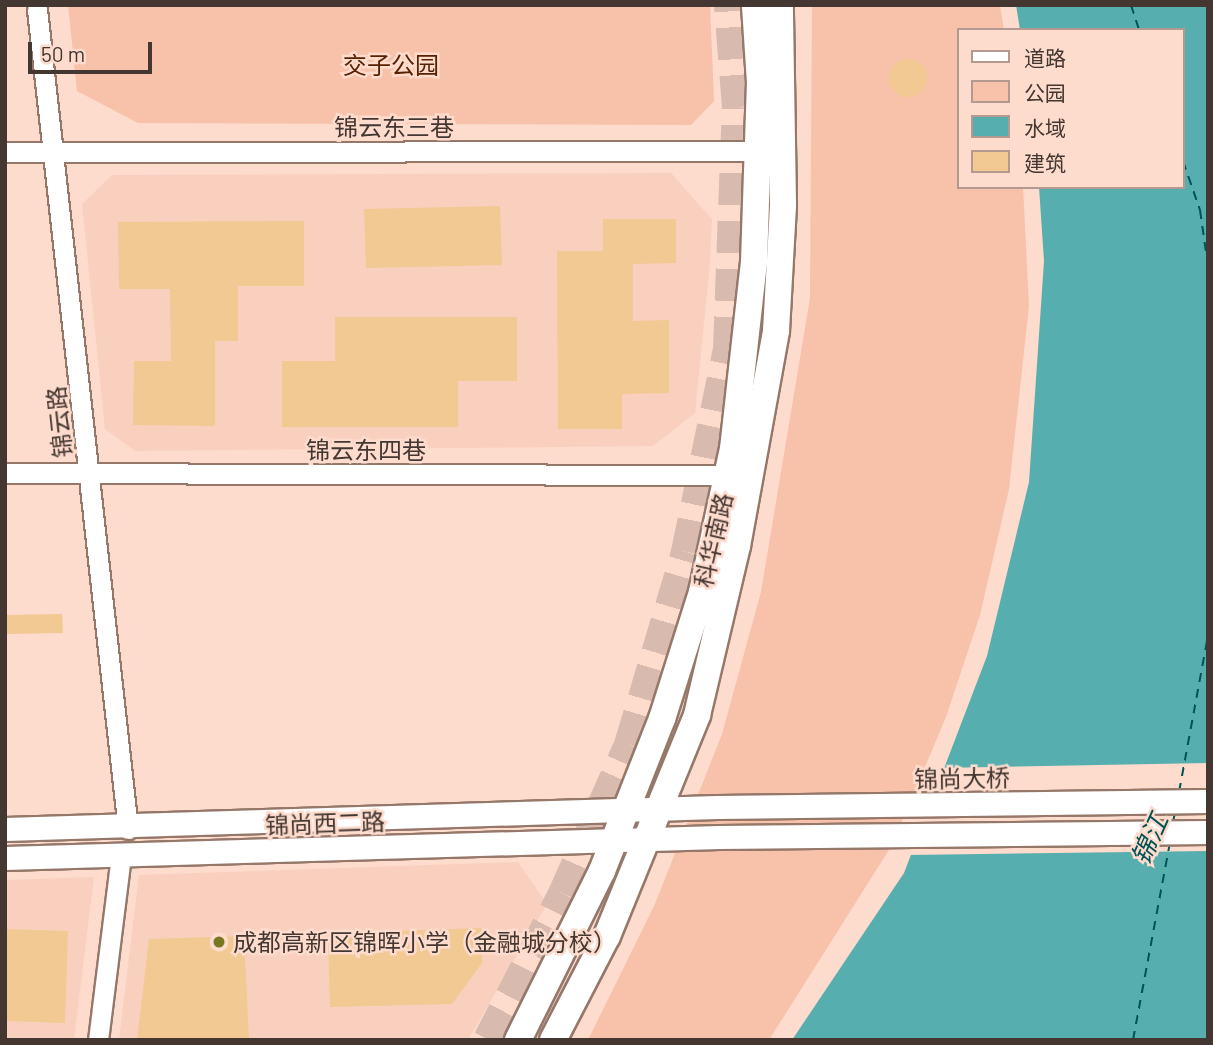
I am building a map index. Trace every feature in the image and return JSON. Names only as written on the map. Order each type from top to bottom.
[{"type":"main road","name":"科华南路","points":[[553,1040],[607,936],[697,715],[756,453],[776,331],[770,151],[755,5]]},
{"type":"main road","name":"科华南路","points":[[518,1040],[625,811],[662,719],[698,604],[728,475],[770,151],[780,5]]},
{"type":"street","name":"锦云路","points":[[37,9],[128,829]]},
{"type":"street","name":"锦云东三巷","points":[[5,152],[770,151]]},
{"type":"street","name":"锦云东四巷","points":[[5,474],[728,475]]},
{"type":"street","name":"锦尚大桥","points":[[5,829],[128,829],[658,812],[717,807],[1208,801]]},
{"type":"street","name":"锦尚西二路","points":[[5,858],[719,837],[1208,832]]},
{"type":"street","points":[[98,1040],[121,855]]},
{"type":"shaded area","points":[[671,173],[712,219],[710,262],[695,413],[653,446],[135,451],[105,429],[82,204],[112,175]]},
{"type":"shaded area","points":[[518,862],[547,904],[468,1040],[119,1040],[139,875]]},
{"type":"shaded area","points":[[94,877],[74,1040],[5,1040],[5,880]]},
{"type":"green space","name":"交子公园","points":[[68,5],[710,5],[714,101],[691,125],[138,123],[77,91]]},
{"type":"green space","points":[[812,5],[1000,5],[1004,28],[958,28],[958,189],[1023,189],[1029,306],[1009,489],[980,615],[946,717],[892,845],[769,1040],[588,1040],[655,904],[722,734],[761,592],[810,298]]},
{"type":"water","name":"锦江","points":[[1016,5],[1208,5],[1208,1040],[792,1040],[904,873],[987,656],[1029,482],[1044,261],[1039,189],[1185,189],[1185,28],[1020,28]]},
{"type":"pier","points":[[1208,763],[1208,851],[908,855],[941,768]]},
{"type":"building","points":[[908,59],[921,65],[927,78],[921,91],[908,97],[895,91],[889,78],[895,65]]},
{"type":"building","points":[[500,206],[502,265],[366,268],[364,209]]},
{"type":"building","points":[[603,219],[676,219],[676,263],[633,264],[633,321],[669,320],[669,393],[622,394],[622,429],[558,429],[557,251],[603,251]]},
{"type":"building","points":[[304,221],[304,286],[238,286],[238,341],[215,341],[215,426],[133,425],[134,361],[171,361],[170,289],[119,289],[118,222]]},
{"type":"building","points":[[335,317],[517,317],[517,381],[458,381],[458,427],[282,427],[282,361],[335,361]]},
{"type":"building","points":[[62,614],[63,633],[5,634],[5,615]]},
{"type":"building","points":[[481,928],[482,963],[452,1004],[330,1007],[328,933]]},
{"type":"building","points":[[5,929],[68,931],[65,1023],[5,1021]]},
{"type":"building","points":[[244,936],[249,1040],[137,1040],[149,939]]},
{"type":"ferry route","points":[[1131,5],[1138,28]]},
{"type":"ferry route","points":[[1185,167],[1200,210],[1208,266]]},
{"type":"ferry route","points":[[1179,792],[1208,635]]},
{"type":"ferry route","points":[[1173,823],[1175,812]]},
{"type":"ferry route","points":[[1133,1040],[1170,843]]},
{"type":"tunnel","points":[[489,1040],[564,894],[630,745],[687,552],[729,349],[738,107],[730,5]]},
{"type":"place","name":"成都高新区锦晖小学（金融城分校）","points":[[219,942]]}]
